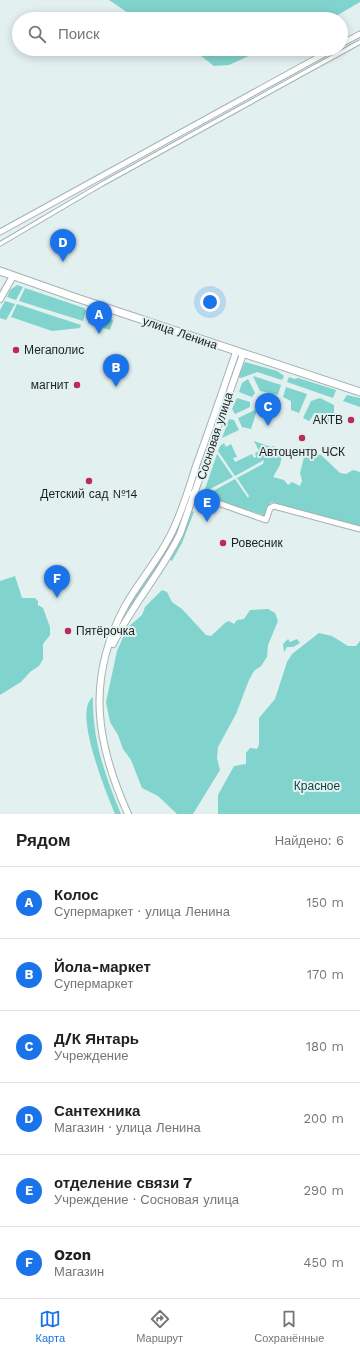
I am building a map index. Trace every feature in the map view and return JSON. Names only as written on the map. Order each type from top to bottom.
[{"type":"main road","name":"улица Ленина","points":[[0,271],[240,353],[360,392]]},
{"type":"street","points":[[348,40],[360,34]]},
{"type":"street","points":[[348,49],[360,42]]},
{"type":"street","points":[[0,232],[320,56]]},
{"type":"street","points":[[0,244],[102,184],[335,56]]},
{"type":"street","points":[[0,299],[13,276]]},
{"type":"street","name":"Сосновая улица","points":[[128,814],[109,770],[101,732],[99,700],[104,664],[115,630],[125,607],[167,544],[240,353]]},
{"type":"street","name":"Сосновая улица","points":[[104,664],[125,621],[174,547],[196,495],[240,353]]},
{"type":"street","points":[[188,492],[266,520],[270,508],[274,506],[360,529]]},
{"type":"green space","points":[[109,0],[360,0],[360,2],[343,12],[127,12]]},
{"type":"green space","points":[[201,56],[249,56],[229,65],[214,66]]},
{"type":"green space","points":[[17,285],[23,287],[16,300],[7,297],[10,290]]},
{"type":"green space","points":[[25,288],[84,308],[86,311],[83,321],[19,301]]},
{"type":"green space","points":[[5,301],[15,304],[6,320],[0,318],[0,310]]},
{"type":"green space","points":[[17,304],[81,325],[80,328],[52,331],[11,317]]},
{"type":"green space","points":[[94,311],[109,316],[113,321],[110,330],[88,323],[91,314]]},
{"type":"green space","points":[[245,362],[277,371],[284,376],[282,380],[257,372],[241,378],[238,377]]},
{"type":"green space","points":[[253,376],[281,385],[278,395],[260,391]]},
{"type":"green space","points":[[289,377],[294,379],[298,378],[336,390],[333,398],[287,382]]},
{"type":"green space","points":[[248,379],[255,393],[252,397],[239,392],[242,383]]},
{"type":"green space","points":[[286,387],[307,394],[299,413],[291,410],[291,401],[283,397]]},
{"type":"green space","points":[[347,395],[360,398],[360,407],[343,401]]},
{"type":"green space","points":[[237,398],[250,402],[250,407],[235,414],[232,409]]},
{"type":"green space","points":[[320,398],[334,405],[334,417],[331,423],[328,422],[324,413],[314,413],[309,421],[303,418],[311,401]]},
{"type":"green space","points":[[257,410],[251,429],[242,427],[238,418]]},
{"type":"green space","points":[[229,419],[234,420],[239,430],[222,438]]},
{"type":"green space","points":[[254,441],[271,447],[274,446],[277,452],[283,452],[280,465],[273,477],[284,480],[288,485],[292,482],[300,486],[302,481],[300,473],[305,453],[321,455],[340,473],[346,474],[353,470],[360,472],[360,527],[271,502],[265,518],[263,515],[204,496],[235,479],[248,498],[249,496],[237,478],[263,464],[264,460],[235,476],[218,451],[220,446],[224,443],[226,447],[231,444],[237,457],[233,458],[235,462],[252,454],[254,458],[256,457],[255,453],[259,451]]},
{"type":"green space","points":[[217,454],[233,477],[204,492]]},
{"type":"green space","points":[[192,511],[194,512],[182,543],[172,561],[170,560],[180,542]]},
{"type":"green space","points":[[161,559],[163,561],[129,610],[127,608]]},
{"type":"green space","points":[[15,576],[22,598],[35,598],[38,601],[38,605],[43,608],[50,627],[50,635],[43,644],[43,659],[39,666],[30,672],[21,682],[0,695],[0,581]]},
{"type":"green space","points":[[162,590],[167,592],[172,602],[182,609],[206,635],[211,636],[229,621],[234,624],[237,620],[244,619],[250,610],[268,609],[275,613],[278,621],[268,645],[267,657],[261,666],[254,671],[249,680],[236,714],[218,747],[217,758],[220,770],[193,814],[177,814],[158,796],[142,788],[131,760],[123,749],[118,735],[110,722],[106,702],[117,651],[127,628],[142,615],[145,607]]},
{"type":"green space","name":"Красное","points":[[319,633],[332,636],[348,646],[356,646],[360,641],[360,814],[218,814],[218,795],[234,766],[246,764],[246,753],[250,748],[257,749],[259,745],[259,718],[275,699],[287,662],[292,654]]},
{"type":"green space","points":[[288,639],[290,642],[297,639],[300,643],[293,647],[287,647],[284,652],[283,644]]},
{"type":"green space","points":[[93,697],[93,713],[97,742],[110,786],[121,814],[115,814],[93,753],[86,718],[88,705]]},
{"type":"place","name":"Сантехника","points":[[63,262]]},
{"type":"place","name":"Колос","points":[[99,334]]},
{"type":"place","name":"Мегаполис","points":[[16,350]]},
{"type":"place","name":"магнит","points":[[77,385]]},
{"type":"place","name":"Йола-маркет","points":[[116,387]]},
{"type":"place","name":"АКТВ","points":[[351,420]]},
{"type":"place","name":"Д/К Янтарь","points":[[268,426]]},
{"type":"place","name":"Автоцентр ЧСК","points":[[302,438]]},
{"type":"place","name":"Детский сад №14","points":[[89,481]]},
{"type":"place","name":"отделение связи 7","points":[[207,522]]},
{"type":"place","name":"Ровесник","points":[[223,543]]},
{"type":"place","name":"Ozon","points":[[57,598]]},
{"type":"place","name":"Пятёрочка","points":[[68,631]]}]
